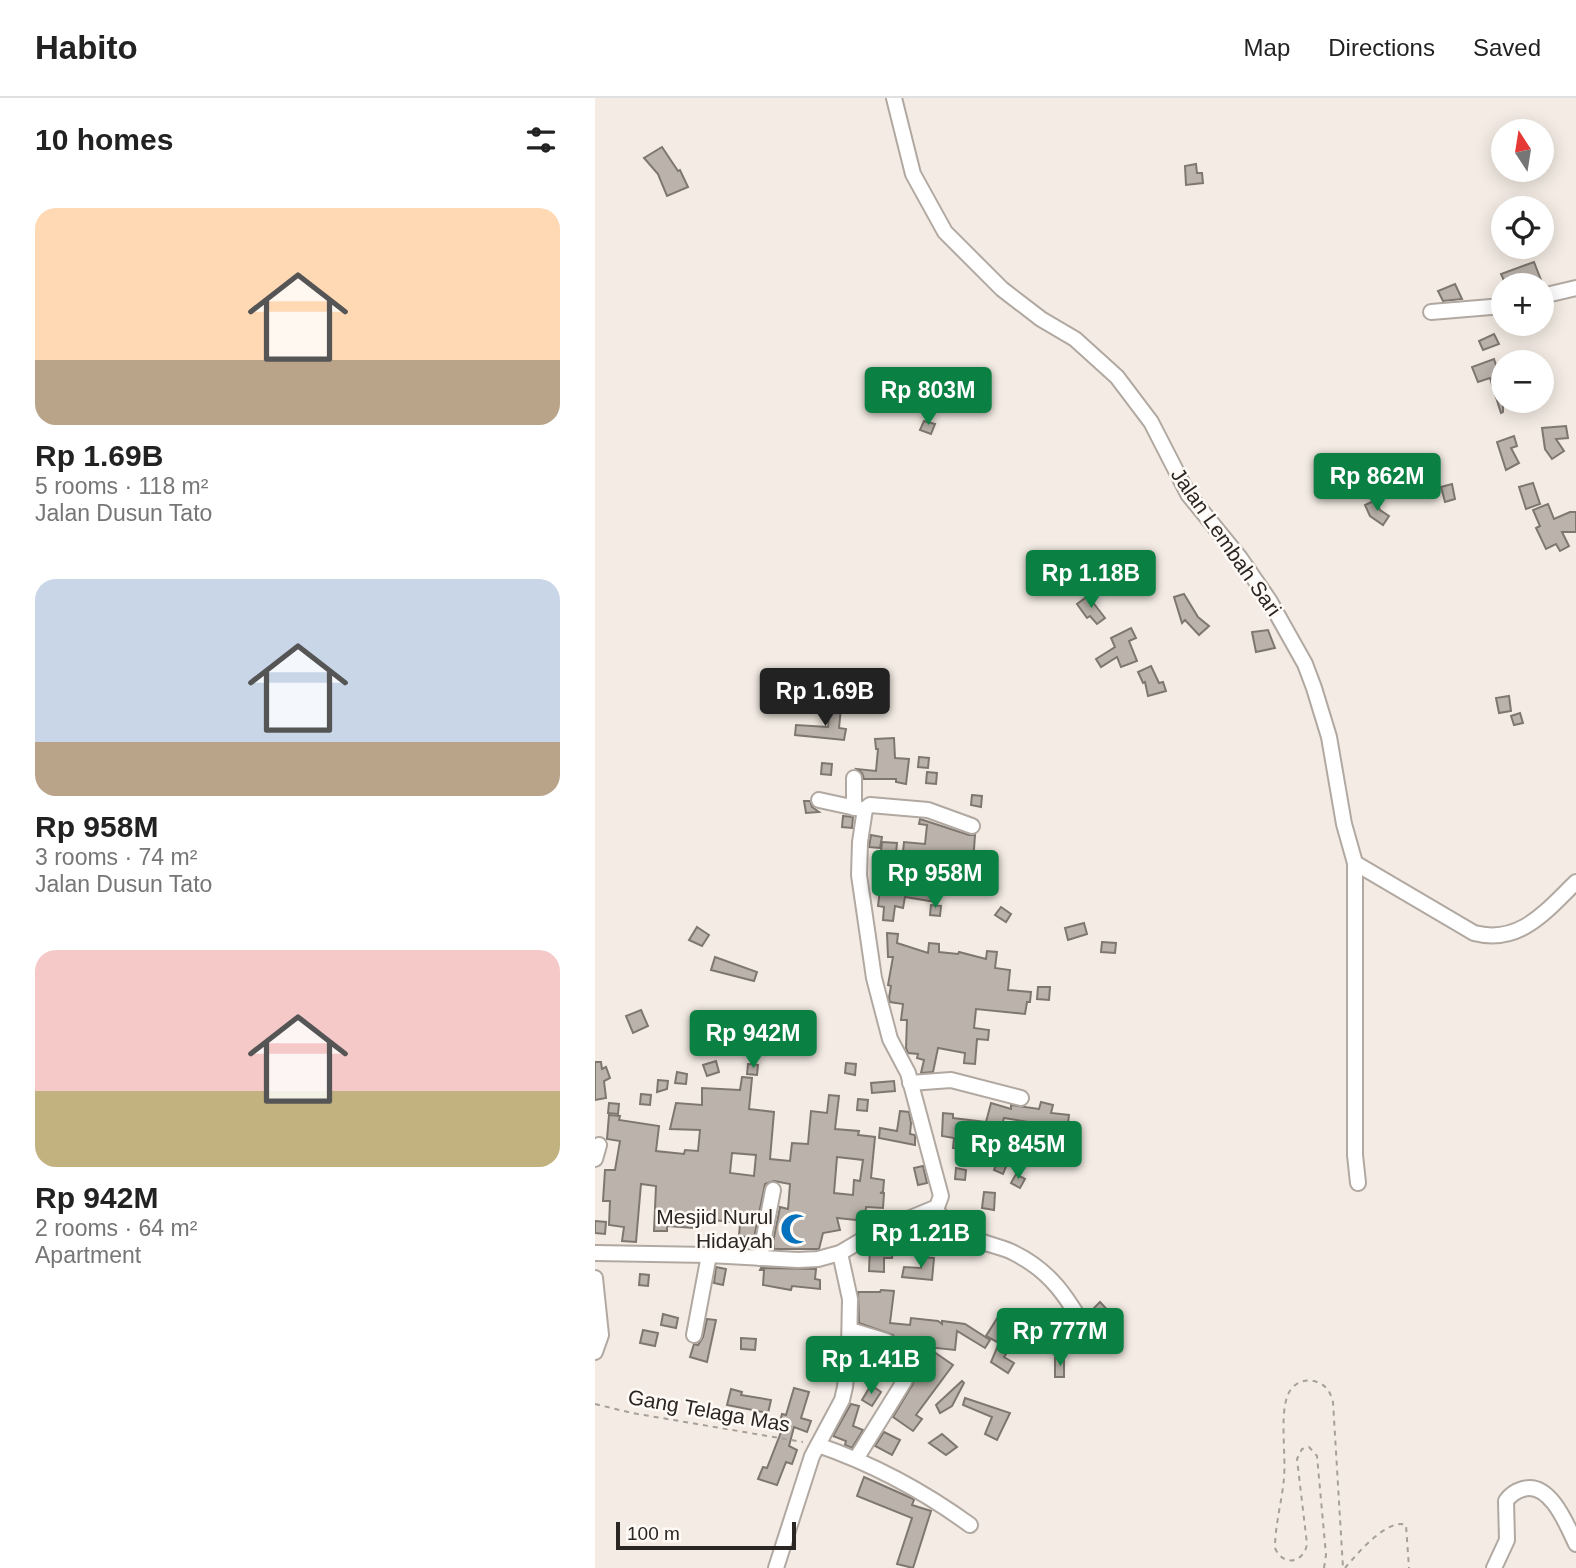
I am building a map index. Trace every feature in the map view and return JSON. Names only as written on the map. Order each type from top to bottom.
[{"type":"street","name":"Jalan Lembah Sari","points":[[894,98],[913,174],[946,232],[1002,289],[1090,351],[1117,377],[1151,422],[1188,494],[1240,558],[1269,600],[1305,664],[1318,700],[1334,761],[1344,824],[1355,863],[1355,1155],[1358,1183]]},
{"type":"street","points":[[1554,293],[1576,288]]},
{"type":"street","points":[[1431,312],[1491,307]]},
{"type":"street","points":[[595,1254],[709,1255],[798,1260],[830,1257],[872,1234],[934,1209],[940,1203],[941,1196],[908,1073],[890,1039],[874,978],[866,930],[859,859],[860,809],[854,778]]},
{"type":"street","points":[[819,800],[860,809],[870,805],[928,810],[971,825]]},
{"type":"street","points":[[1355,863],[1474,933],[1492,936],[1527,928],[1576,882]]},
{"type":"street","points":[[910,1083],[951,1080],[1021,1098]]},
{"type":"street","points":[[760,1258],[773,1190]]},
{"type":"street","points":[[934,1209],[948,1223],[982,1242],[1012,1252],[1048,1275],[1070,1303],[1090,1336]]},
{"type":"street","points":[[776,1568],[818,1445],[842,1400],[845,1387],[850,1330],[849,1289],[840,1253]]},
{"type":"street","points":[[694,1335],[709,1255]]},
{"type":"street","points":[[595,1278],[601,1335],[595,1352]]},
{"type":"street","points":[[850,1330],[886,1341]]},
{"type":"street","points":[[856,1459],[905,1380]]},
{"type":"street","points":[[818,1445],[856,1459],[909,1484],[970,1525]]},
{"type":"street","points":[[1495,1568],[1507,1541],[1505,1504],[1511,1495],[1524,1488],[1538,1489],[1551,1497],[1576,1544]]},
{"type":"path","points":[[1324,1568],[1326,1555],[1317,1456],[1309,1447],[1303,1449],[1297,1459],[1307,1544],[1305,1552],[1301,1558],[1290,1562],[1280,1558],[1275,1548],[1285,1477],[1286,1403],[1291,1388],[1305,1381],[1317,1381],[1324,1385],[1333,1402],[1344,1568]]},
{"type":"path","name":"Gang Telaga Mas","points":[[595,1404],[632,1413],[818,1445]]},
{"type":"path","points":[[1344,1568],[1373,1539],[1395,1524],[1402,1523],[1408,1531],[1409,1568]]},
{"type":"building","points":[[662,147],[678,171],[680,170],[688,187],[667,196],[658,174],[644,158]]},
{"type":"building","points":[[1196,164],[1197,173],[1202,173],[1203,183],[1186,185],[1185,166]]},
{"type":"building","points":[[1534,262],[1538,273],[1504,273]]},
{"type":"building","points":[[1455,284],[1462,299],[1443,301],[1438,291]]},
{"type":"building","points":[[1491,335],[1495,336],[1499,344],[1483,350],[1479,341]]},
{"type":"building","points":[[1491,360],[1491,381],[1490,378],[1478,382],[1472,367]]},
{"type":"building","points":[[924,421],[935,424],[931,434],[920,430]]},
{"type":"building","points":[[1566,426],[1568,438],[1556,439],[1564,451],[1552,459],[1545,449],[1542,428]]},
{"type":"building","points":[[1514,436],[1517,446],[1511,448],[1519,463],[1506,470],[1497,442]]},
{"type":"building","points":[[1533,483],[1540,504],[1526,509],[1519,487]]},
{"type":"building","points":[[1452,484],[1455,499],[1445,502],[1441,487]]},
{"type":"building","points":[[1376,500],[1380,510],[1389,516],[1383,525],[1370,516],[1365,505]]},
{"type":"building","points":[[1548,504],[1554,519],[1576,512],[1576,532],[1562,532],[1569,546],[1560,551],[1556,544],[1546,549],[1536,528],[1540,526],[1533,510]]},
{"type":"building","points":[[1184,594],[1198,617],[1209,626],[1199,635],[1185,620],[1182,623],[1174,597]]},
{"type":"building","points":[[1088,596],[1105,618],[1097,624],[1090,616],[1087,618],[1077,604]]},
{"type":"building","points":[[1131,628],[1136,638],[1129,641],[1137,661],[1121,667],[1117,657],[1101,667],[1096,659],[1115,647],[1111,638]]},
{"type":"building","points":[[1268,630],[1275,648],[1256,652],[1252,632]]},
{"type":"building","points":[[1151,666],[1166,691],[1148,696],[1145,682],[1143,683],[1138,672]]},
{"type":"building","points":[[826,682],[836,683],[835,693],[825,692]]},
{"type":"building","points":[[1509,696],[1511,711],[1499,713],[1496,698]]},
{"type":"building","points":[[830,707],[841,708],[839,728],[846,729],[844,740],[795,735],[796,725],[828,727]]},
{"type":"building","points":[[1520,713],[1523,723],[1514,725],[1511,716]]},
{"type":"building","points":[[894,738],[895,758],[909,759],[906,784],[896,782],[896,779],[864,779],[857,769],[876,771],[878,749],[875,739]]},
{"type":"building","points":[[919,757],[929,758],[928,768],[918,767]]},
{"type":"building","points":[[822,763],[832,764],[831,775],[821,774]]},
{"type":"building","points":[[927,772],[937,773],[936,784],[926,783]]},
{"type":"building","points":[[972,795],[982,796],[981,807],[971,805]]},
{"type":"building","points":[[804,801],[810,801],[812,807],[819,812],[806,813]]},
{"type":"building","points":[[843,816],[853,817],[852,828],[842,827]]},
{"type":"building","points":[[920,819],[975,835],[973,863],[980,864],[978,874],[946,869],[946,875],[939,874],[936,902],[905,897],[903,908],[895,906],[893,921],[883,920],[884,907],[878,906],[881,882],[913,885],[916,878],[919,854],[903,852],[904,842],[925,844],[927,825],[919,824]]},
{"type":"building","points":[[871,835],[882,837],[880,848],[869,847]]},
{"type":"building","points":[[882,842],[897,843],[896,853],[891,853],[888,880],[878,879]]},
{"type":"building","points":[[931,905],[941,906],[940,916],[930,915]]},
{"type":"building","points":[[1001,907],[1011,914],[1006,922],[995,915]]},
{"type":"building","points":[[1084,923],[1087,934],[1068,940],[1065,928]]},
{"type":"building","points":[[697,927],[709,935],[702,946],[689,940]]},
{"type":"building","points":[[887,933],[898,934],[897,943],[928,953],[929,943],[939,944],[939,952],[959,952],[986,959],[987,951],[997,952],[995,968],[1010,970],[1008,990],[1031,992],[1025,1014],[976,1009],[974,1028],[989,1030],[988,1040],[977,1039],[975,1064],[964,1063],[965,1053],[938,1048],[933,1072],[921,1073],[924,1060],[917,1058],[918,1054],[908,1053],[906,1048],[907,1020],[901,1020],[903,1004],[890,1002],[889,998],[891,986],[888,985],[893,957],[888,957]]},
{"type":"building","points":[[1102,942],[1116,943],[1115,953],[1101,952]]},
{"type":"building","points":[[715,957],[757,972],[754,981],[711,970]]},
{"type":"building","points":[[1038,987],[1050,987],[1049,1000],[1037,999]]},
{"type":"building","points":[[641,1010],[648,1026],[633,1033],[626,1016]]},
{"type":"building","points":[[716,1061],[719,1072],[707,1076],[703,1065]]},
{"type":"building","points":[[595,1062],[601,1062],[602,1069],[606,1067],[610,1078],[604,1081],[606,1098],[595,1100]]},
{"type":"building","points":[[846,1063],[856,1064],[855,1075],[845,1073]]},
{"type":"building","points":[[748,1064],[758,1065],[757,1075],[747,1074]]},
{"type":"building","points":[[677,1072],[687,1074],[686,1084],[675,1083]]},
{"type":"building","points":[[742,1077],[752,1078],[749,1109],[774,1112],[770,1159],[790,1161],[792,1143],[808,1144],[811,1111],[827,1113],[829,1095],[839,1096],[835,1129],[859,1131],[858,1135],[875,1137],[871,1178],[884,1180],[883,1192],[880,1193],[884,1193],[883,1208],[866,1207],[865,1221],[837,1218],[840,1230],[823,1233],[819,1249],[774,1249],[780,1207],[788,1209],[790,1184],[774,1181],[765,1184],[754,1238],[739,1236],[740,1223],[695,1218],[694,1228],[667,1226],[667,1231],[654,1231],[656,1186],[641,1184],[636,1242],[622,1241],[624,1227],[609,1225],[610,1201],[603,1201],[605,1170],[615,1170],[620,1141],[607,1139],[609,1115],[620,1116],[619,1120],[659,1126],[656,1151],[684,1154],[685,1150],[698,1151],[700,1130],[670,1129],[676,1103],[702,1105],[702,1088],[740,1090]],"holes":[[[732,1153],[756,1155],[754,1176],[730,1173]],[[837,1157],[863,1160],[860,1181],[854,1180],[853,1195],[834,1193]]]},
{"type":"building","points":[[658,1080],[668,1081],[667,1089],[657,1092]]},
{"type":"building","points":[[894,1081],[895,1091],[872,1093],[871,1083]]},
{"type":"building","points":[[641,1094],[651,1095],[650,1105],[640,1104]]},
{"type":"building","points":[[858,1099],[868,1100],[867,1111],[857,1110]]},
{"type":"building","points":[[1041,1102],[1053,1105],[1051,1113],[1069,1115],[1067,1132],[1050,1130],[1047,1156],[1030,1155],[1032,1129],[1028,1129],[1029,1122],[1004,1118],[998,1139],[979,1138],[977,1159],[967,1158],[968,1149],[953,1148],[954,1138],[942,1136],[943,1113],[953,1114],[953,1118],[986,1122],[991,1103],[1011,1109],[1011,1105],[1039,1109]]},
{"type":"building","points":[[609,1103],[619,1104],[618,1114],[608,1113]]},
{"type":"building","points":[[900,1111],[909,1112],[910,1134],[915,1135],[915,1145],[879,1138],[880,1128],[897,1131]]},
{"type":"building","points":[[999,1158],[1008,1162],[1003,1174],[994,1170]]},
{"type":"building","points":[[923,1166],[927,1183],[918,1185],[914,1168]]},
{"type":"building","points":[[956,1168],[966,1170],[965,1180],[955,1179]]},
{"type":"building","points":[[1016,1174],[1025,1179],[1020,1188],[1011,1183]]},
{"type":"building","points":[[984,1192],[995,1193],[994,1210],[982,1208]]},
{"type":"building","points":[[595,1221],[606,1222],[605,1234],[595,1233]]},
{"type":"building","points":[[897,1234],[892,1258],[884,1258],[884,1272],[869,1271],[870,1246]]},
{"type":"building","points":[[921,1257],[934,1258],[932,1280],[902,1277],[904,1267],[921,1268]]},
{"type":"building","points":[[716,1267],[726,1269],[723,1285],[714,1283]]},
{"type":"building","points":[[816,1269],[815,1279],[820,1280],[820,1289],[792,1286],[791,1290],[763,1285],[764,1270],[760,1270]]},
{"type":"building","points":[[640,1274],[649,1275],[648,1286],[639,1285]]},
{"type":"building","points":[[894,1291],[890,1323],[910,1325],[911,1318],[938,1321],[942,1324],[942,1321],[965,1324],[990,1340],[985,1348],[957,1331],[955,1350],[927,1347],[953,1365],[916,1415],[922,1419],[913,1431],[893,1417],[913,1384],[914,1376],[910,1372],[924,1342],[915,1337],[893,1371],[886,1371],[886,1350],[895,1344],[893,1335],[859,1323],[858,1292]]},
{"type":"building","points":[[1100,1302],[1113,1316],[1101,1328],[1088,1314]]},
{"type":"building","points":[[663,1314],[678,1318],[676,1328],[661,1325]]},
{"type":"building","points":[[998,1317],[1007,1323],[1003,1328],[1017,1338],[1004,1357],[1014,1363],[1008,1373],[991,1362],[999,1343],[986,1336]]},
{"type":"building","points":[[707,1319],[716,1320],[707,1362],[690,1357],[694,1344],[698,1345],[703,1337]]},
{"type":"building","points":[[643,1330],[658,1333],[655,1346],[640,1343]]},
{"type":"building","points":[[741,1338],[756,1339],[755,1350],[741,1349]]},
{"type":"building","points":[[859,1343],[867,1345],[865,1368],[857,1368]]},
{"type":"building","points":[[1055,1358],[1064,1358],[1064,1377],[1055,1377]]},
{"type":"building","points":[[962,1381],[964,1383],[952,1406],[940,1413],[936,1405]]},
{"type":"building","points":[[871,1385],[881,1392],[872,1406],[862,1400]]},
{"type":"building","points":[[794,1388],[809,1392],[801,1418],[811,1421],[807,1432],[794,1427],[789,1446],[797,1450],[792,1464],[786,1462],[777,1485],[758,1479],[763,1467],[767,1468],[783,1427],[779,1426],[782,1414],[786,1415]]},
{"type":"building","points":[[731,1389],[742,1392],[741,1395],[771,1400],[768,1413],[727,1405]]},
{"type":"building","points":[[965,1398],[1010,1413],[997,1440],[985,1434],[992,1417],[963,1405]]},
{"type":"building","points":[[851,1404],[859,1406],[853,1426],[863,1430],[852,1448],[845,1445],[846,1441],[833,1436]]},
{"type":"building","points":[[884,1432],[900,1440],[892,1455],[875,1446]]},
{"type":"building","points":[[942,1434],[957,1447],[946,1455],[929,1443]]},
{"type":"building","points":[[864,1477],[911,1498],[914,1500],[912,1505],[931,1511],[913,1568],[897,1564],[912,1518],[857,1496]]},
{"type":"place","name":"Mesjid Nurul Hidayah","points":[[796,1229]]}]
